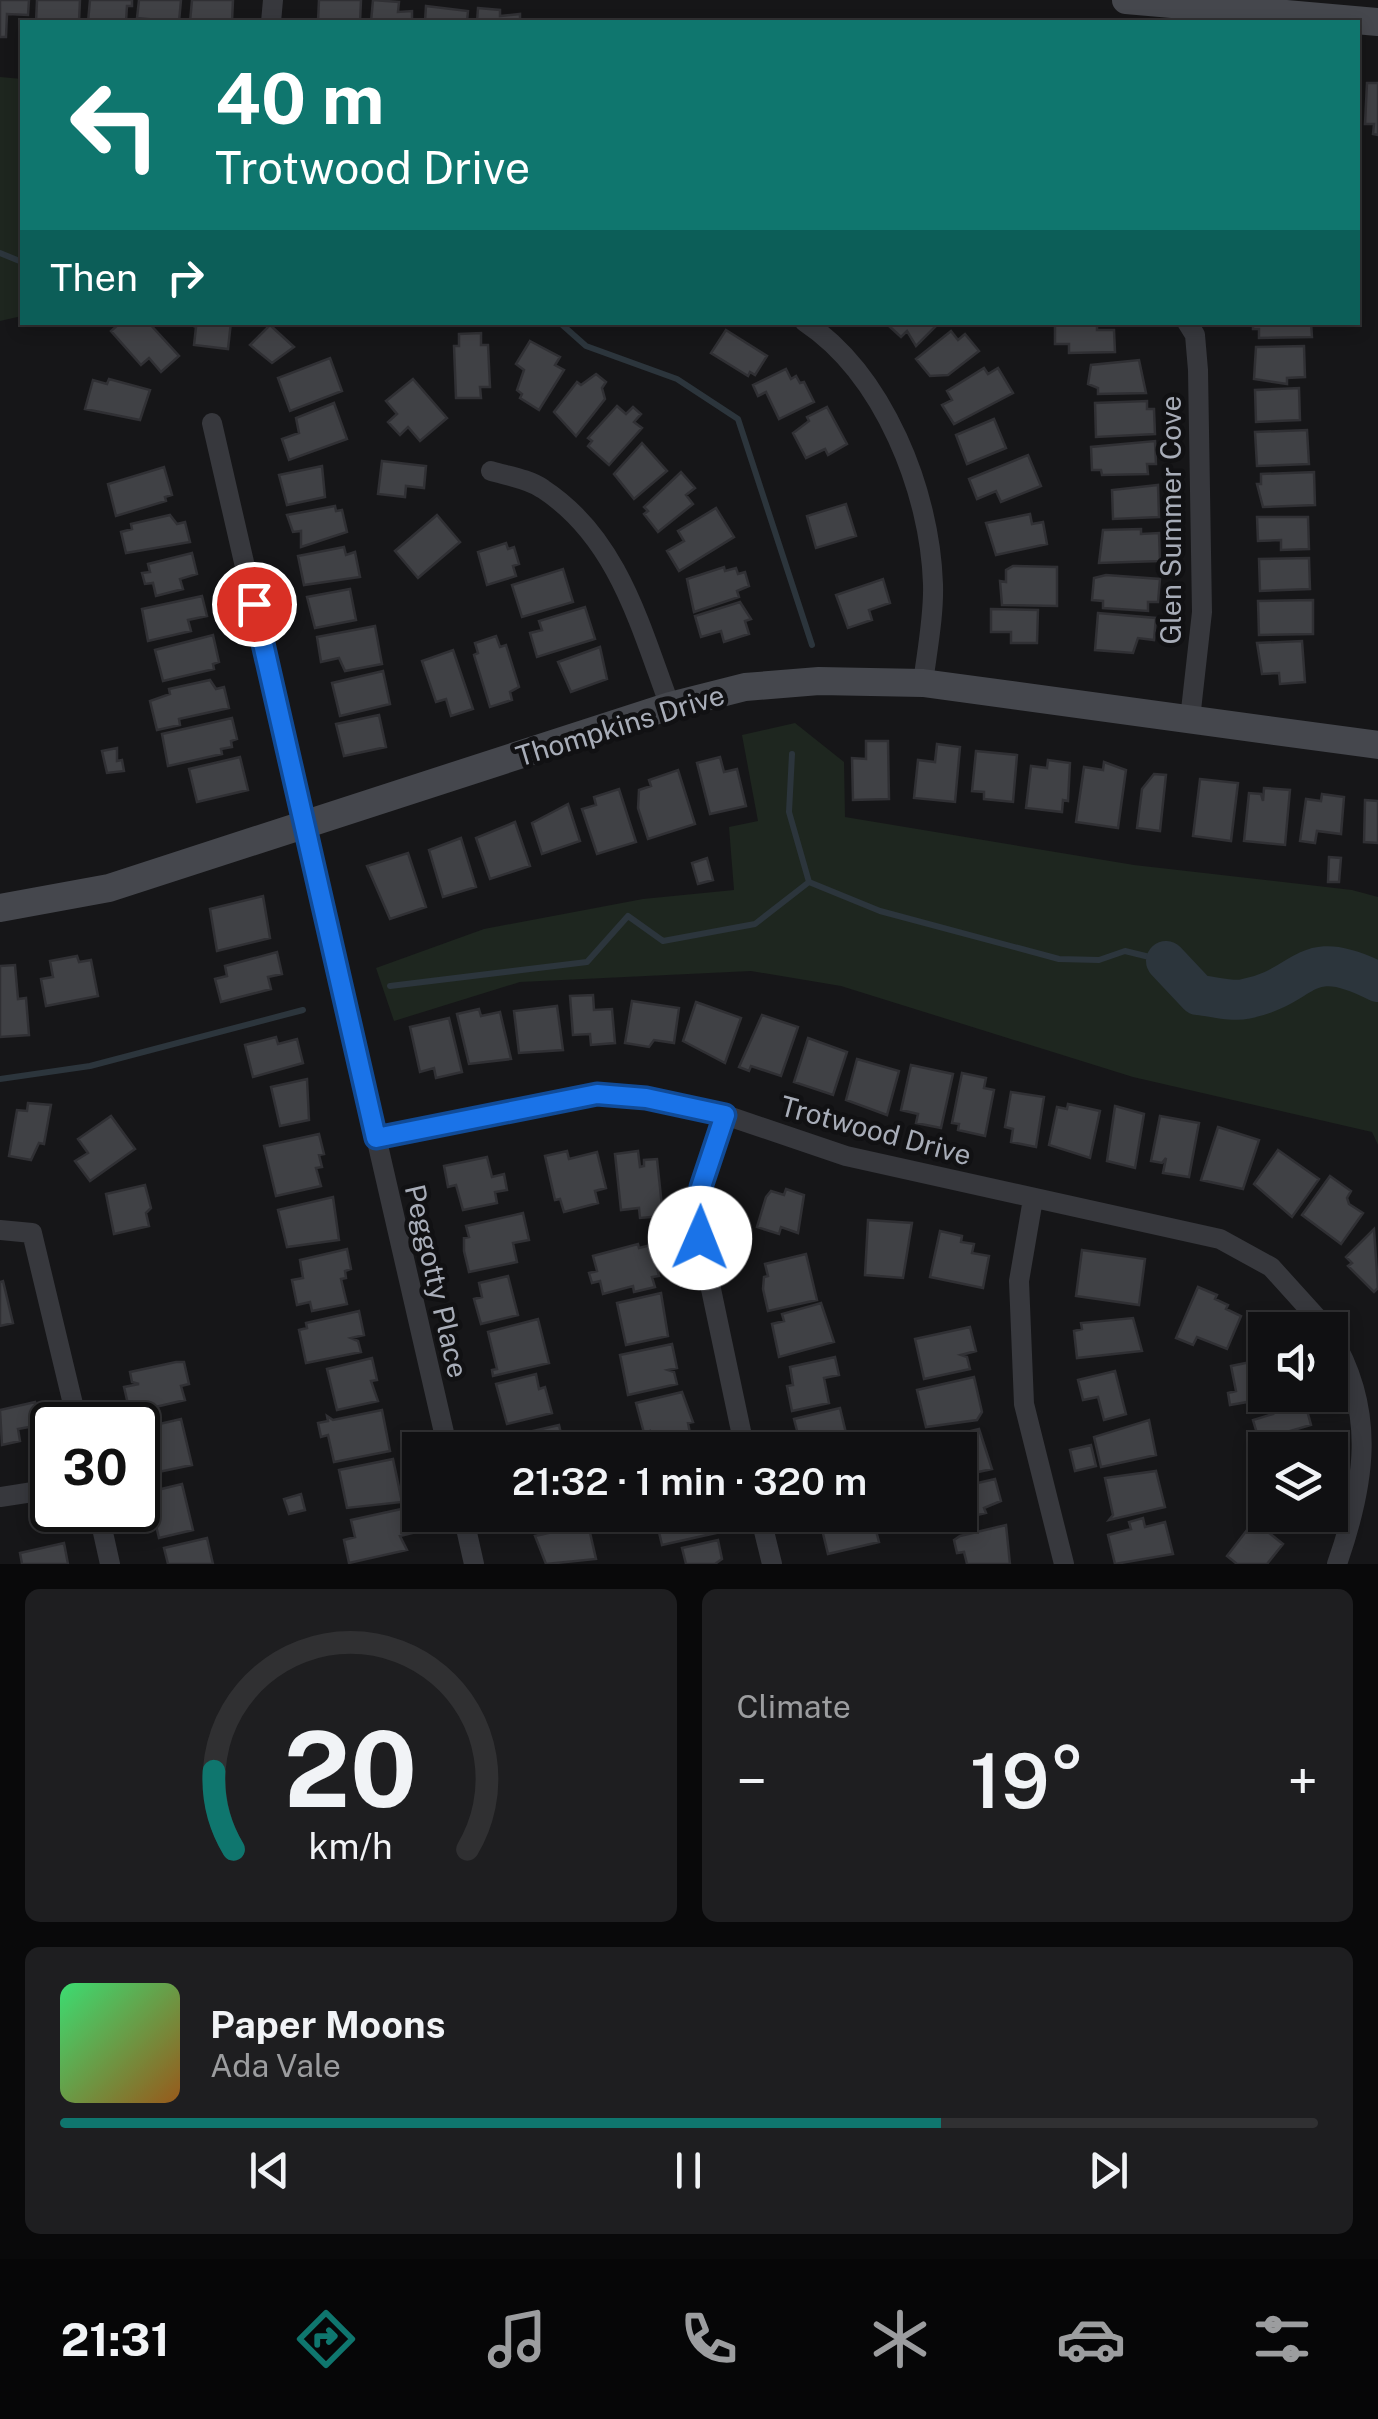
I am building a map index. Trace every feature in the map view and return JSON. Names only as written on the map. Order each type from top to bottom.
[{"type":"street","points":[[1126,0],[1228,4],[1378,22]]},
{"type":"street","points":[[807,325],[860,373],[892,430],[930,539],[933,588],[924,684]]},
{"type":"street","name":"Glen Summer Cove","points":[[1190,325],[1195,336],[1198,370],[1202,612],[1190,719]]},
{"type":"street","name":"Peggotty Place","points":[[212,423],[444,1432]]},
{"type":"street","points":[[492,471],[540,486],[583,521],[613,563],[670,706]]},
{"type":"street","name":"Thompkins Drive","points":[[0,908],[109,888],[670,706],[745,687],[820,681],[924,684],[1378,744]]},
{"type":"street","name":"Trotwood Drive","points":[[376,1138],[597,1094],[646,1098],[725,1115],[846,1156],[1220,1239],[1272,1267],[1311,1312]]},
{"type":"street","points":[[725,1115],[701,1187],[700,1238],[741,1432]]},
{"type":"street","points":[[1032,1199],[1018,1281],[1024,1404],[1064,1564]]},
{"type":"street","points":[[0,1230],[32,1233],[72,1402]]},
{"type":"street","name":"Trotwood Drive","points":[[1337,1564],[1364,1466],[1361,1418],[1348,1373]]},
{"type":"street","points":[[0,1497],[30,1492]]},
{"type":"street","points":[[103,1532],[110,1564]]},
{"type":"street","points":[[467,1532],[474,1564]]},
{"type":"street","points":[[764,1532],[772,1564]]},
{"type":"shaded area","points":[[0,77],[20,79],[20,316],[0,321]]},
{"type":"shaded area","points":[[795,723],[844,762],[845,817],[1134,865],[1352,890],[1378,897],[1378,1145],[1372,1132],[1133,1077],[841,986],[751,971],[520,982],[394,1021],[376,968],[484,929],[643,899],[734,890],[729,827],[758,821],[742,735]]},
{"type":"building","points":[[0,0],[29,0],[28,15],[7,14],[6,37],[0,37]]},
{"type":"building","points":[[37,0],[80,0],[79,20],[36,20]]},
{"type":"building","points":[[90,0],[132,0],[132,6],[127,6],[126,20],[88,20]]},
{"type":"building","points":[[139,0],[181,0],[179,20],[137,18]]},
{"type":"building","points":[[192,0],[233,0],[232,20],[190,20]]},
{"type":"building","points":[[319,0],[361,0],[360,20],[318,20]]},
{"type":"building","points":[[373,0],[399,2],[398,12],[412,11],[412,20],[371,20]]},
{"type":"building","points":[[426,6],[468,11],[467,20],[425,20]]},
{"type":"building","points":[[478,8],[500,10],[500,16],[520,14],[520,20],[477,20]]},
{"type":"building","points":[[1367,83],[1378,83],[1378,135],[1373,134],[1374,124],[1365,124]]},
{"type":"building","points":[[118,325],[151,325],[179,356],[161,372],[149,358],[141,365],[111,331]]},
{"type":"building","points":[[192,325],[231,325],[228,349],[194,345],[196,327]]},
{"type":"building","points":[[270,325],[294,347],[272,363],[250,345]]},
{"type":"building","points":[[937,325],[916,346],[907,331],[901,337],[889,326]]},
{"type":"building","points":[[1055,325],[1097,325],[1097,330],[1114,330],[1115,352],[1069,353],[1069,344],[1055,344]]},
{"type":"building","points":[[1253,325],[1311,325],[1312,337],[1259,338],[1259,329],[1253,329]]},
{"type":"building","points":[[726,330],[767,356],[755,375],[750,372],[748,376],[711,353]]},
{"type":"building","points":[[951,331],[958,340],[965,334],[979,351],[948,375],[930,376],[916,359]]},
{"type":"building","points":[[481,333],[481,345],[488,345],[490,387],[480,387],[481,398],[456,398],[454,346],[459,346],[459,334]]},
{"type":"building","points":[[530,341],[560,357],[555,365],[564,370],[539,410],[520,398],[522,394],[517,390],[524,370],[516,364]]},
{"type":"building","points":[[1304,346],[1305,377],[1287,378],[1287,384],[1254,379],[1256,347]]},
{"type":"building","points":[[330,358],[342,391],[290,411],[278,378]]},
{"type":"building","points":[[1139,360],[1146,393],[1098,394],[1098,388],[1088,384],[1091,365]]},
{"type":"building","points":[[984,368],[988,374],[998,368],[1013,393],[954,424],[942,405],[952,400],[947,391]]},
{"type":"building","points":[[786,369],[791,379],[796,376],[800,383],[804,382],[814,402],[779,419],[766,392],[758,396],[753,385]]},
{"type":"building","points":[[596,374],[606,382],[602,388],[605,399],[576,436],[554,412],[577,382],[581,385]]},
{"type":"building","points":[[109,379],[150,390],[140,420],[85,409],[93,380],[107,384]]},
{"type":"building","points":[[413,379],[447,418],[420,441],[408,427],[400,435],[388,422],[397,414],[386,401]]},
{"type":"building","points":[[1299,388],[1300,420],[1256,422],[1255,390]]},
{"type":"building","points":[[1147,401],[1147,409],[1154,409],[1155,434],[1096,437],[1095,403]]},
{"type":"building","points":[[334,403],[347,439],[289,460],[282,439],[299,433],[296,418]]},
{"type":"building","points":[[617,406],[626,414],[633,407],[641,414],[634,422],[642,428],[609,465],[588,446],[592,441],[588,438]]},
{"type":"building","points":[[827,407],[847,444],[828,455],[825,449],[806,458],[793,433],[809,421],[807,417]]},
{"type":"building","points":[[994,419],[1006,448],[967,464],[956,435]]},
{"type":"building","points":[[1307,430],[1309,464],[1257,466],[1255,432]]},
{"type":"building","points":[[1155,441],[1156,464],[1147,464],[1148,474],[1102,475],[1101,470],[1092,470],[1091,447]]},
{"type":"building","points":[[642,443],[667,471],[634,499],[614,474]]},
{"type":"building","points":[[1028,455],[1041,486],[1001,502],[996,491],[977,499],[969,479]]},
{"type":"building","points":[[382,461],[426,466],[424,488],[406,486],[405,497],[378,494]]},
{"type":"building","points":[[322,466],[325,497],[287,505],[279,475]]},
{"type":"building","points":[[164,467],[172,495],[165,497],[166,501],[116,516],[108,484]]},
{"type":"building","points":[[681,472],[695,488],[686,495],[693,504],[658,532],[644,514],[648,511],[644,507]]},
{"type":"building","points":[[1314,472],[1315,505],[1263,507],[1257,484],[1261,484],[1261,474]]},
{"type":"building","points":[[1158,485],[1159,517],[1113,519],[1112,490]]},
{"type":"building","points":[[846,504],[856,536],[816,548],[807,516]]},
{"type":"building","points":[[335,506],[336,511],[342,510],[347,532],[301,547],[301,531],[293,532],[287,515]]},
{"type":"building","points":[[716,508],[734,537],[679,571],[667,551],[684,541],[678,531]]},
{"type":"building","points":[[1030,514],[1032,524],[1043,522],[1047,544],[996,555],[986,523]]},
{"type":"building","points":[[170,515],[177,524],[185,522],[190,542],[126,553],[121,532],[132,529],[131,524]]},
{"type":"building","points":[[437,515],[460,542],[418,578],[395,551]]},
{"type":"building","points":[[1257,517],[1308,517],[1309,549],[1281,550],[1281,540],[1258,541]]},
{"type":"building","points":[[1141,529],[1141,534],[1159,533],[1160,561],[1099,563],[1103,530]]},
{"type":"building","points":[[506,543],[508,549],[514,547],[519,564],[513,566],[516,576],[487,585],[478,552]]},
{"type":"building","points":[[344,547],[346,555],[355,552],[360,577],[304,585],[298,556]]},
{"type":"building","points":[[192,553],[197,574],[180,579],[183,589],[156,596],[153,583],[145,584],[142,573],[150,572],[148,564]]},
{"type":"building","points":[[1309,558],[1310,589],[1260,591],[1259,559]]},
{"type":"building","points":[[1013,566],[1057,567],[1057,606],[1002,605],[1000,581],[1006,582],[1006,570]]},
{"type":"building","points":[[724,567],[725,571],[736,568],[738,574],[745,572],[749,586],[737,591],[739,597],[694,612],[687,579]]},
{"type":"building","points":[[563,569],[573,602],[522,617],[512,585]]},
{"type":"building","points":[[1106,575],[1160,579],[1158,602],[1148,602],[1148,611],[1103,608],[1103,601],[1092,600],[1094,578]]},
{"type":"building","points":[[883,579],[890,603],[869,610],[872,620],[848,628],[836,595]]},
{"type":"building","points":[[350,589],[356,620],[315,628],[307,597]]},
{"type":"building","points":[[202,596],[207,616],[188,620],[191,631],[148,641],[142,609]]},
{"type":"building","points":[[1313,600],[1313,634],[1259,635],[1258,601]]},
{"type":"building","points":[[740,602],[751,619],[745,621],[749,634],[724,642],[721,631],[701,637],[695,616]]},
{"type":"building","points":[[585,607],[595,639],[537,657],[530,633],[542,630],[539,621]]},
{"type":"building","points":[[991,609],[1038,610],[1037,643],[1011,643],[1011,632],[991,632]]},
{"type":"building","points":[[1098,613],[1156,618],[1154,640],[1138,638],[1133,653],[1095,650]]},
{"type":"building","points":[[375,626],[382,664],[345,671],[339,658],[321,662],[317,637]]},
{"type":"building","points":[[213,635],[219,662],[213,664],[214,669],[163,681],[155,650]]},
{"type":"building","points":[[496,636],[500,647],[506,645],[519,687],[510,692],[512,700],[490,707],[474,655],[478,653],[475,643]]},
{"type":"building","points":[[1302,641],[1305,682],[1280,684],[1279,673],[1262,674],[1257,643]]},
{"type":"building","points":[[600,647],[607,679],[571,692],[558,662]]},
{"type":"building","points":[[453,650],[473,709],[451,716],[446,699],[436,702],[422,661]]},
{"type":"building","points":[[383,671],[390,704],[340,716],[332,683]]},
{"type":"building","points":[[210,680],[216,689],[224,687],[229,708],[179,719],[180,725],[157,730],[150,701],[170,694],[169,689]]},
{"type":"building","points":[[379,715],[386,747],[344,756],[336,724]]},
{"type":"building","points":[[232,718],[237,739],[231,741],[232,747],[221,749],[222,754],[168,766],[162,734]]},
{"type":"building","points":[[866,741],[888,741],[889,799],[853,800],[852,758],[866,759]]},
{"type":"building","points":[[937,744],[960,747],[955,802],[914,798],[918,760],[935,762]]},
{"type":"building","points":[[117,748],[117,761],[122,760],[124,771],[107,773],[102,751]]},
{"type":"building","points":[[976,751],[1017,755],[1013,802],[984,799],[984,792],[972,791]]},
{"type":"building","points":[[240,757],[248,790],[197,802],[189,769]]},
{"type":"building","points":[[720,757],[724,772],[737,769],[746,806],[710,814],[697,763]]},
{"type":"building","points":[[1048,760],[1070,763],[1068,801],[1063,800],[1062,812],[1026,808],[1031,766],[1047,768]]},
{"type":"building","points":[[1104,762],[1126,770],[1118,828],[1076,822],[1084,767],[1103,770]]},
{"type":"building","points":[[678,770],[695,824],[648,839],[638,808],[639,790],[651,786],[649,780]]},
{"type":"building","points":[[1154,774],[1166,775],[1160,831],[1137,828],[1142,789]]},
{"type":"building","points":[[1200,779],[1238,783],[1231,841],[1193,836]]},
{"type":"building","points":[[1264,788],[1290,790],[1285,845],[1244,841],[1249,793],[1261,794],[1263,801]]},
{"type":"building","points":[[619,789],[636,842],[597,854],[582,809],[596,805],[594,797]]},
{"type":"building","points":[[1322,794],[1344,797],[1341,834],[1317,831],[1315,843],[1300,841],[1306,799],[1321,801]]},
{"type":"building","points":[[1365,800],[1378,801],[1378,843],[1364,842]]},
{"type":"building","points":[[568,804],[580,841],[542,854],[532,823]]},
{"type":"building","points":[[515,822],[530,866],[490,879],[476,838]]},
{"type":"building","points":[[461,838],[476,887],[443,897],[429,850]]},
{"type":"building","points":[[408,853],[426,907],[390,919],[367,866]]},
{"type":"building","points":[[1329,857],[1341,858],[1339,882],[1328,882]]},
{"type":"building","points":[[707,858],[713,880],[698,884],[692,863]]},
{"type":"building","points":[[263,896],[270,938],[217,951],[210,909]]},
{"type":"building","points":[[277,952],[282,974],[268,977],[271,989],[221,1002],[215,979],[227,976],[225,966]]},
{"type":"building","points":[[77,956],[79,962],[91,960],[98,996],[46,1006],[41,979],[53,977],[50,961]]},
{"type":"building","points":[[15,965],[18,999],[26,998],[29,1035],[0,1037],[0,966]]},
{"type":"building","points":[[593,995],[594,1010],[612,1009],[615,1043],[591,1045],[590,1034],[573,1035],[570,996]]},
{"type":"building","points":[[632,1001],[679,1008],[674,1043],[654,1040],[649,1047],[625,1043]]},
{"type":"building","points":[[696,1002],[741,1018],[725,1063],[683,1041]]},
{"type":"building","points":[[557,1006],[563,1050],[519,1053],[514,1011]]},
{"type":"building","points":[[479,1009],[481,1016],[500,1012],[511,1059],[469,1064],[457,1014]]},
{"type":"building","points":[[762,1015],[798,1027],[781,1076],[751,1066],[749,1071],[739,1067]]},
{"type":"building","points":[[449,1018],[462,1072],[436,1078],[434,1068],[420,1072],[410,1027]]},
{"type":"building","points":[[276,1037],[278,1044],[297,1039],[303,1063],[253,1077],[245,1045]]},
{"type":"building","points":[[808,1038],[847,1052],[833,1095],[794,1082]]},
{"type":"building","points":[[857,1059],[899,1071],[887,1115],[846,1100]]},
{"type":"building","points":[[911,1065],[953,1074],[941,1128],[916,1123],[918,1114],[901,1110]]},
{"type":"building","points":[[962,1073],[986,1078],[984,1088],[994,1090],[985,1136],[958,1130],[959,1124],[952,1123]]},
{"type":"building","points":[[307,1079],[309,1120],[280,1126],[271,1087]]},
{"type":"building","points":[[1011,1092],[1044,1097],[1036,1147],[1011,1142],[1013,1129],[1005,1127]]},
{"type":"building","points":[[28,1103],[51,1105],[44,1144],[39,1143],[31,1160],[9,1156],[17,1110],[27,1111]]},
{"type":"building","points":[[1068,1104],[1100,1111],[1090,1158],[1049,1145],[1057,1107],[1067,1109]]},
{"type":"building","points":[[1115,1106],[1144,1114],[1135,1168],[1107,1161]]},
{"type":"building","points":[[111,1116],[135,1149],[90,1181],[75,1161],[88,1153],[78,1139]]},
{"type":"building","points":[[1160,1116],[1199,1123],[1189,1177],[1163,1173],[1166,1158],[1162,1163],[1151,1161]]},
{"type":"building","points":[[1218,1127],[1259,1140],[1243,1189],[1201,1180]]},
{"type":"building","points":[[319,1134],[324,1154],[319,1155],[322,1167],[316,1168],[321,1186],[276,1196],[264,1146]]},
{"type":"building","points":[[1278,1150],[1319,1179],[1292,1217],[1254,1184]]},
{"type":"building","points":[[567,1151],[569,1159],[597,1152],[606,1188],[595,1191],[598,1203],[564,1212],[560,1199],[555,1200],[545,1156]]},
{"type":"building","points":[[638,1151],[640,1167],[644,1160],[657,1159],[663,1216],[640,1218],[639,1208],[621,1210],[615,1154]]},
{"type":"building","points":[[487,1157],[492,1177],[504,1174],[507,1190],[495,1192],[497,1203],[463,1210],[456,1185],[448,1187],[444,1166]]},
{"type":"building","points":[[1330,1176],[1351,1191],[1349,1204],[1363,1213],[1341,1244],[1302,1215]]},
{"type":"building","points":[[145,1185],[151,1208],[146,1213],[149,1226],[114,1234],[106,1194]]},
{"type":"building","points":[[786,1189],[804,1195],[798,1233],[781,1227],[779,1234],[757,1227],[766,1197],[771,1191],[784,1195]]},
{"type":"building","points":[[333,1197],[339,1240],[287,1247],[278,1210]]},
{"type":"building","points":[[523,1213],[529,1240],[513,1243],[517,1262],[469,1272],[464,1251],[464,1238],[469,1237],[466,1226]]},
{"type":"building","points":[[868,1220],[912,1223],[903,1278],[865,1275]]},
{"type":"building","points":[[1374,1229],[1378,1288],[1374,1292],[1348,1266],[1352,1263],[1346,1257]]},
{"type":"building","points":[[940,1231],[962,1236],[961,1242],[974,1244],[972,1253],[989,1256],[983,1288],[930,1277]]},
{"type":"building","points":[[638,1244],[639,1248],[651,1245],[659,1276],[652,1277],[655,1287],[634,1292],[633,1286],[603,1294],[600,1281],[592,1283],[589,1273],[597,1271],[593,1256]]},
{"type":"building","points":[[347,1249],[351,1269],[341,1279],[347,1304],[312,1311],[310,1302],[297,1305],[292,1280],[303,1278],[300,1260]]},
{"type":"building","points":[[1082,1250],[1145,1259],[1139,1305],[1076,1296]]},
{"type":"building","points":[[806,1254],[817,1300],[768,1311],[763,1289],[764,1277],[768,1276],[765,1264]]},
{"type":"building","points":[[508,1276],[518,1315],[481,1324],[474,1299],[482,1297],[479,1283]]},
{"type":"building","points":[[3,1281],[13,1323],[0,1326],[0,1282]]},
{"type":"building","points":[[1198,1287],[1217,1295],[1215,1299],[1228,1305],[1226,1309],[1241,1316],[1227,1349],[1197,1337],[1193,1345],[1176,1338]]},
{"type":"building","points":[[661,1293],[668,1336],[626,1345],[617,1303]]},
{"type":"building","points":[[821,1303],[834,1342],[779,1357],[772,1324],[784,1321],[782,1314]]},
{"type":"building","points":[[359,1311],[364,1335],[351,1338],[358,1341],[361,1352],[306,1363],[299,1330],[307,1328],[306,1323]]},
{"type":"building","points":[[1133,1318],[1142,1351],[1077,1358],[1074,1331],[1082,1329],[1081,1323]]},
{"type":"building","points":[[538,1319],[549,1363],[493,1376],[492,1370],[497,1369],[488,1332]]},
{"type":"building","points":[[970,1327],[976,1351],[961,1355],[967,1357],[970,1369],[924,1379],[915,1339]]},
{"type":"building","points":[[672,1344],[677,1368],[668,1370],[674,1372],[677,1384],[628,1395],[620,1355]]},
{"type":"building","points":[[835,1357],[839,1375],[824,1378],[829,1403],[792,1411],[787,1386],[793,1385],[790,1367]]},
{"type":"building","points":[[372,1358],[377,1380],[371,1381],[378,1401],[337,1410],[327,1369]]},
{"type":"building","points":[[184,1362],[189,1384],[181,1386],[185,1400],[160,1406],[160,1402],[127,1402],[124,1387],[139,1384],[132,1382],[130,1372]]},
{"type":"building","points":[[1248,1362],[1248,1402],[1230,1405],[1228,1393],[1236,1391],[1231,1366]]},
{"type":"building","points":[[1115,1371],[1126,1414],[1104,1420],[1098,1397],[1083,1400],[1078,1380]]},
{"type":"building","points":[[536,1374],[539,1389],[545,1387],[552,1413],[507,1424],[496,1384]]},
{"type":"building","points":[[974,1377],[982,1412],[977,1420],[926,1427],[917,1390]]},
{"type":"building","points":[[682,1392],[693,1422],[688,1423],[690,1432],[644,1432],[636,1403]]},
{"type":"building","points":[[30,1403],[30,1427],[18,1429],[20,1441],[2,1445],[0,1410]]},
{"type":"building","points":[[840,1408],[846,1432],[797,1432],[794,1419]]},
{"type":"building","points":[[382,1410],[390,1451],[334,1462],[328,1435],[321,1437],[318,1423],[328,1421],[327,1416],[333,1420]]},
{"type":"building","points":[[1307,1412],[1311,1425],[1287,1432],[1257,1432],[1253,1420],[1273,1414]]},
{"type":"building","points":[[181,1419],[192,1465],[160,1472],[160,1424]]},
{"type":"building","points":[[1149,1420],[1156,1455],[1101,1467],[1094,1437]]},
{"type":"building","points":[[559,1425],[561,1432],[529,1432]]},
{"type":"building","points":[[979,1429],[992,1469],[977,1472],[977,1432],[967,1432]]},
{"type":"building","points":[[1091,1445],[1096,1466],[1075,1471],[1070,1450]]},
{"type":"building","points":[[393,1459],[402,1502],[347,1508],[339,1470]]},
{"type":"building","points":[[1156,1471],[1165,1507],[1109,1520],[1113,1515],[1105,1478]]},
{"type":"building","points":[[995,1479],[1001,1501],[977,1515],[977,1483]]},
{"type":"building","points":[[182,1484],[193,1530],[159,1538],[160,1489]]},
{"type":"building","points":[[301,1494],[305,1510],[289,1514],[284,1499]]},
{"type":"building","points":[[402,1509],[402,1532],[412,1533],[400,1536],[407,1550],[349,1563],[344,1540],[355,1537],[351,1520]]},
{"type":"building","points":[[1143,1518],[1145,1527],[1165,1522],[1173,1554],[1115,1564],[1108,1535],[1131,1529],[1129,1522]]},
{"type":"building","points":[[1006,1525],[1010,1564],[967,1564],[964,1552],[957,1553],[954,1540]]},
{"type":"building","points":[[1248,1529],[1248,1532],[1268,1532],[1283,1544],[1267,1564],[1237,1564],[1227,1556]]},
{"type":"building","points":[[590,1532],[596,1559],[546,1564],[535,1536]]},
{"type":"building","points":[[659,1532],[716,1532],[716,1533],[662,1545]]},
{"type":"building","points":[[823,1532],[876,1532],[879,1542],[828,1554]]},
{"type":"building","points":[[207,1538],[213,1564],[168,1564],[164,1548]]},
{"type":"building","points":[[718,1540],[722,1559],[715,1564],[686,1564],[682,1548]]},
{"type":"building","points":[[64,1543],[68,1564],[22,1564],[20,1553]]},
{"type":"waterway","points":[[0,253],[20,261]]},
{"type":"waterway","points":[[562,325],[586,346],[677,379],[738,419],[812,645]]},
{"type":"waterway","points":[[792,754],[789,812],[809,882],[880,911],[1059,959],[1099,960],[1125,951],[1166,961]]},
{"type":"waterway","points":[[390,986],[587,962],[628,916],[663,941],[755,924],[809,882]]},
{"type":"waterway","points":[[1166,961],[1198,995],[1228,999],[1266,993],[1319,967],[1353,971],[1378,982]]},
{"type":"waterway","points":[[0,1079],[90,1066],[303,1010]]},
{"type":"route","points":[[254,604],[376,1138],[597,1094],[646,1098],[725,1115],[701,1187],[700,1238]]}]
